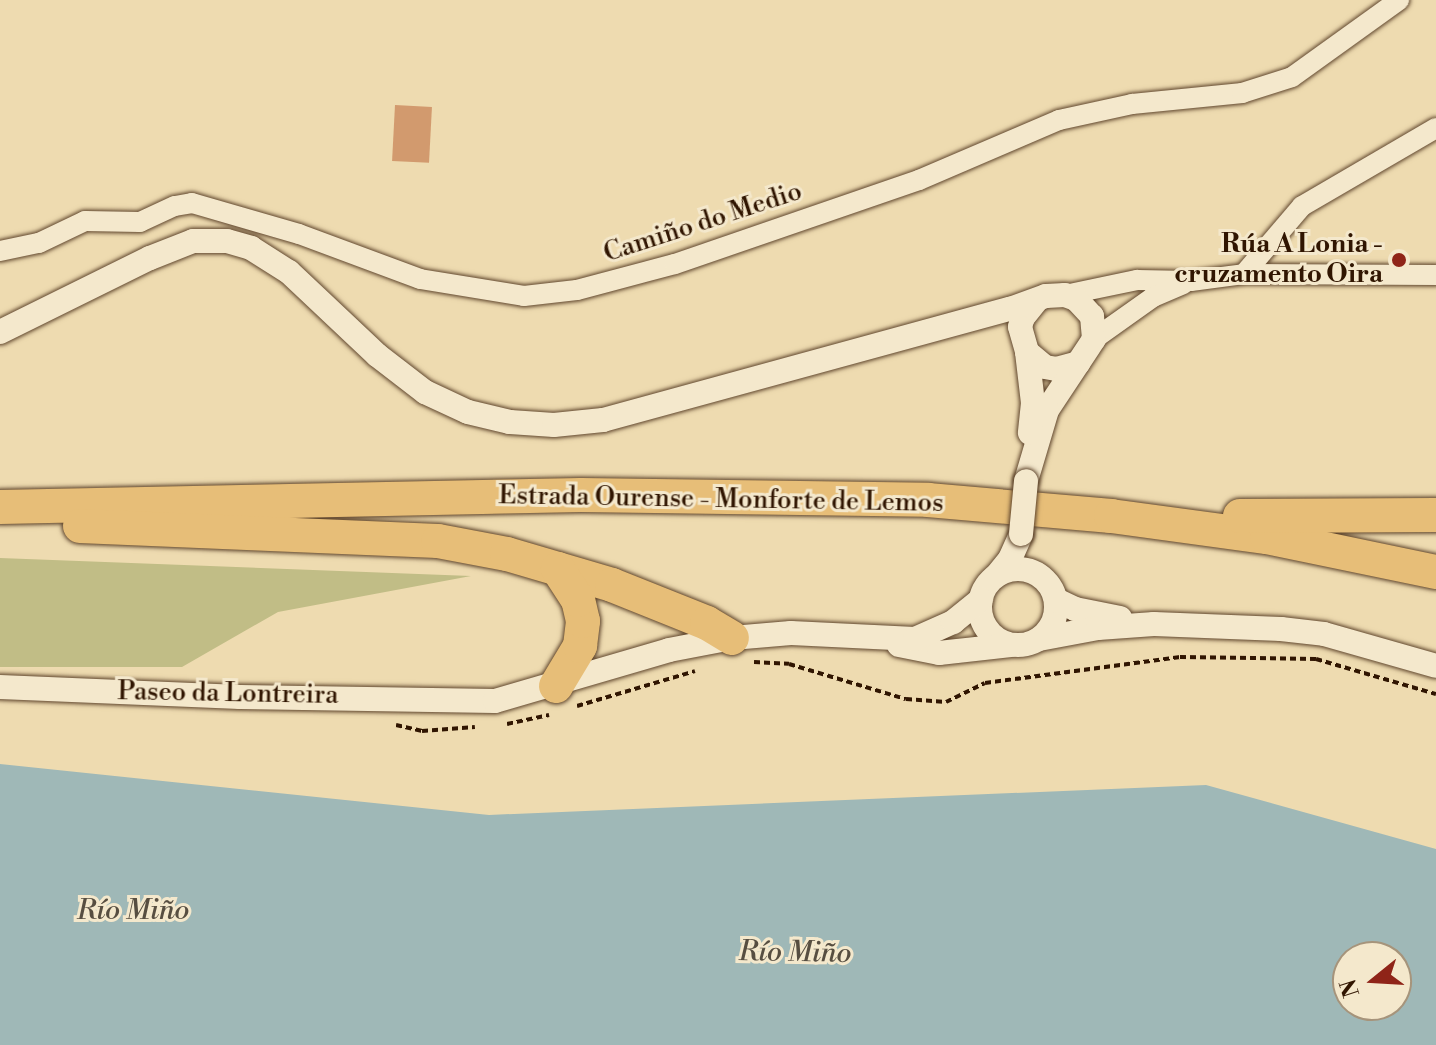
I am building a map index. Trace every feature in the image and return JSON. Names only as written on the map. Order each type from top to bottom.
[{"type":"highway","name":"Estrada Ourense - Monforte de Lemos","points":[[0,507],[581,495],[928,500],[1111,516],[1267,537],[1436,572]]},
{"type":"highway","points":[[1111,516],[1436,515]]},
{"type":"highway","points":[[0,521],[438,541],[507,554],[612,585],[707,623],[738,650]]},
{"type":"highway","points":[[556,686],[580,646],[583,621],[578,600],[558,569]]},
{"type":"street","name":"Camiño do Medio","points":[[0,251],[39,243],[85,221],[140,222],[175,206],[192,203],[239,215],[420,279],[524,296],[577,290],[675,264],[919,180],[1059,120],[1132,104],[1242,93],[1292,77],[1399,0]]},
{"type":"street","points":[[1244,274],[1302,206],[1436,128]]},
{"type":"street","points":[[227,241],[239,215]]},
{"type":"street","points":[[0,332],[193,241],[227,241],[251,248],[289,272],[377,355],[425,392],[468,412],[510,422],[554,425],[603,420],[1037,300],[1137,280],[1191,281],[1244,274],[1436,275]]},
{"type":"street","points":[[1026,481],[1047,410],[1094,339],[1153,297],[1191,281]]},
{"type":"street","points":[[1065,295],[1076,299],[1092,316],[1094,339]]},
{"type":"street","points":[[0,687],[240,697],[495,701],[556,686],[669,650],[738,650],[791,633],[877,640],[915,639],[937,631],[981,599],[1010,559],[1021,534],[1033,403],[1023,317],[1037,300]]},
{"type":"street","points":[[948,326],[987,328],[1024,345],[1045,367],[1068,368],[1078,363]]},
{"type":"street","points":[[1021,534],[1040,575],[1056,600],[1075,609],[1154,624],[1324,634],[1436,666]]},
{"type":"street","points":[[997,575],[1018,569],[1040,575]]},
{"type":"street","points":[[981,599],[980,611],[990,633],[1011,645]]},
{"type":"street","points":[[1039,639],[1054,622],[1056,600]]},
{"type":"street","points":[[877,640],[939,653],[1011,645],[1098,628],[1154,624]]},
{"type":"path","points":[[738,650],[906,699],[946,702],[985,683],[1180,657],[1316,659],[1436,694]]},
{"type":"path","points":[[492,725],[520,723],[704,668]]},
{"type":"path","points":[[382,722],[422,731],[478,727]]},
{"type":"shaded area","points":[[0,558],[471,576],[278,612],[182,667],[0,667]]},
{"type":"water","name":"Río Miño","points":[[0,764],[489,815],[1206,785],[1436,849],[1436,1045],[0,1045]]},
{"type":"building","points":[[395,105],[432,107],[429,163],[392,161]]},
{"type":"place","name":"Rúa A Lonia - cruzamento Oira","points":[[1399,260]]}]
